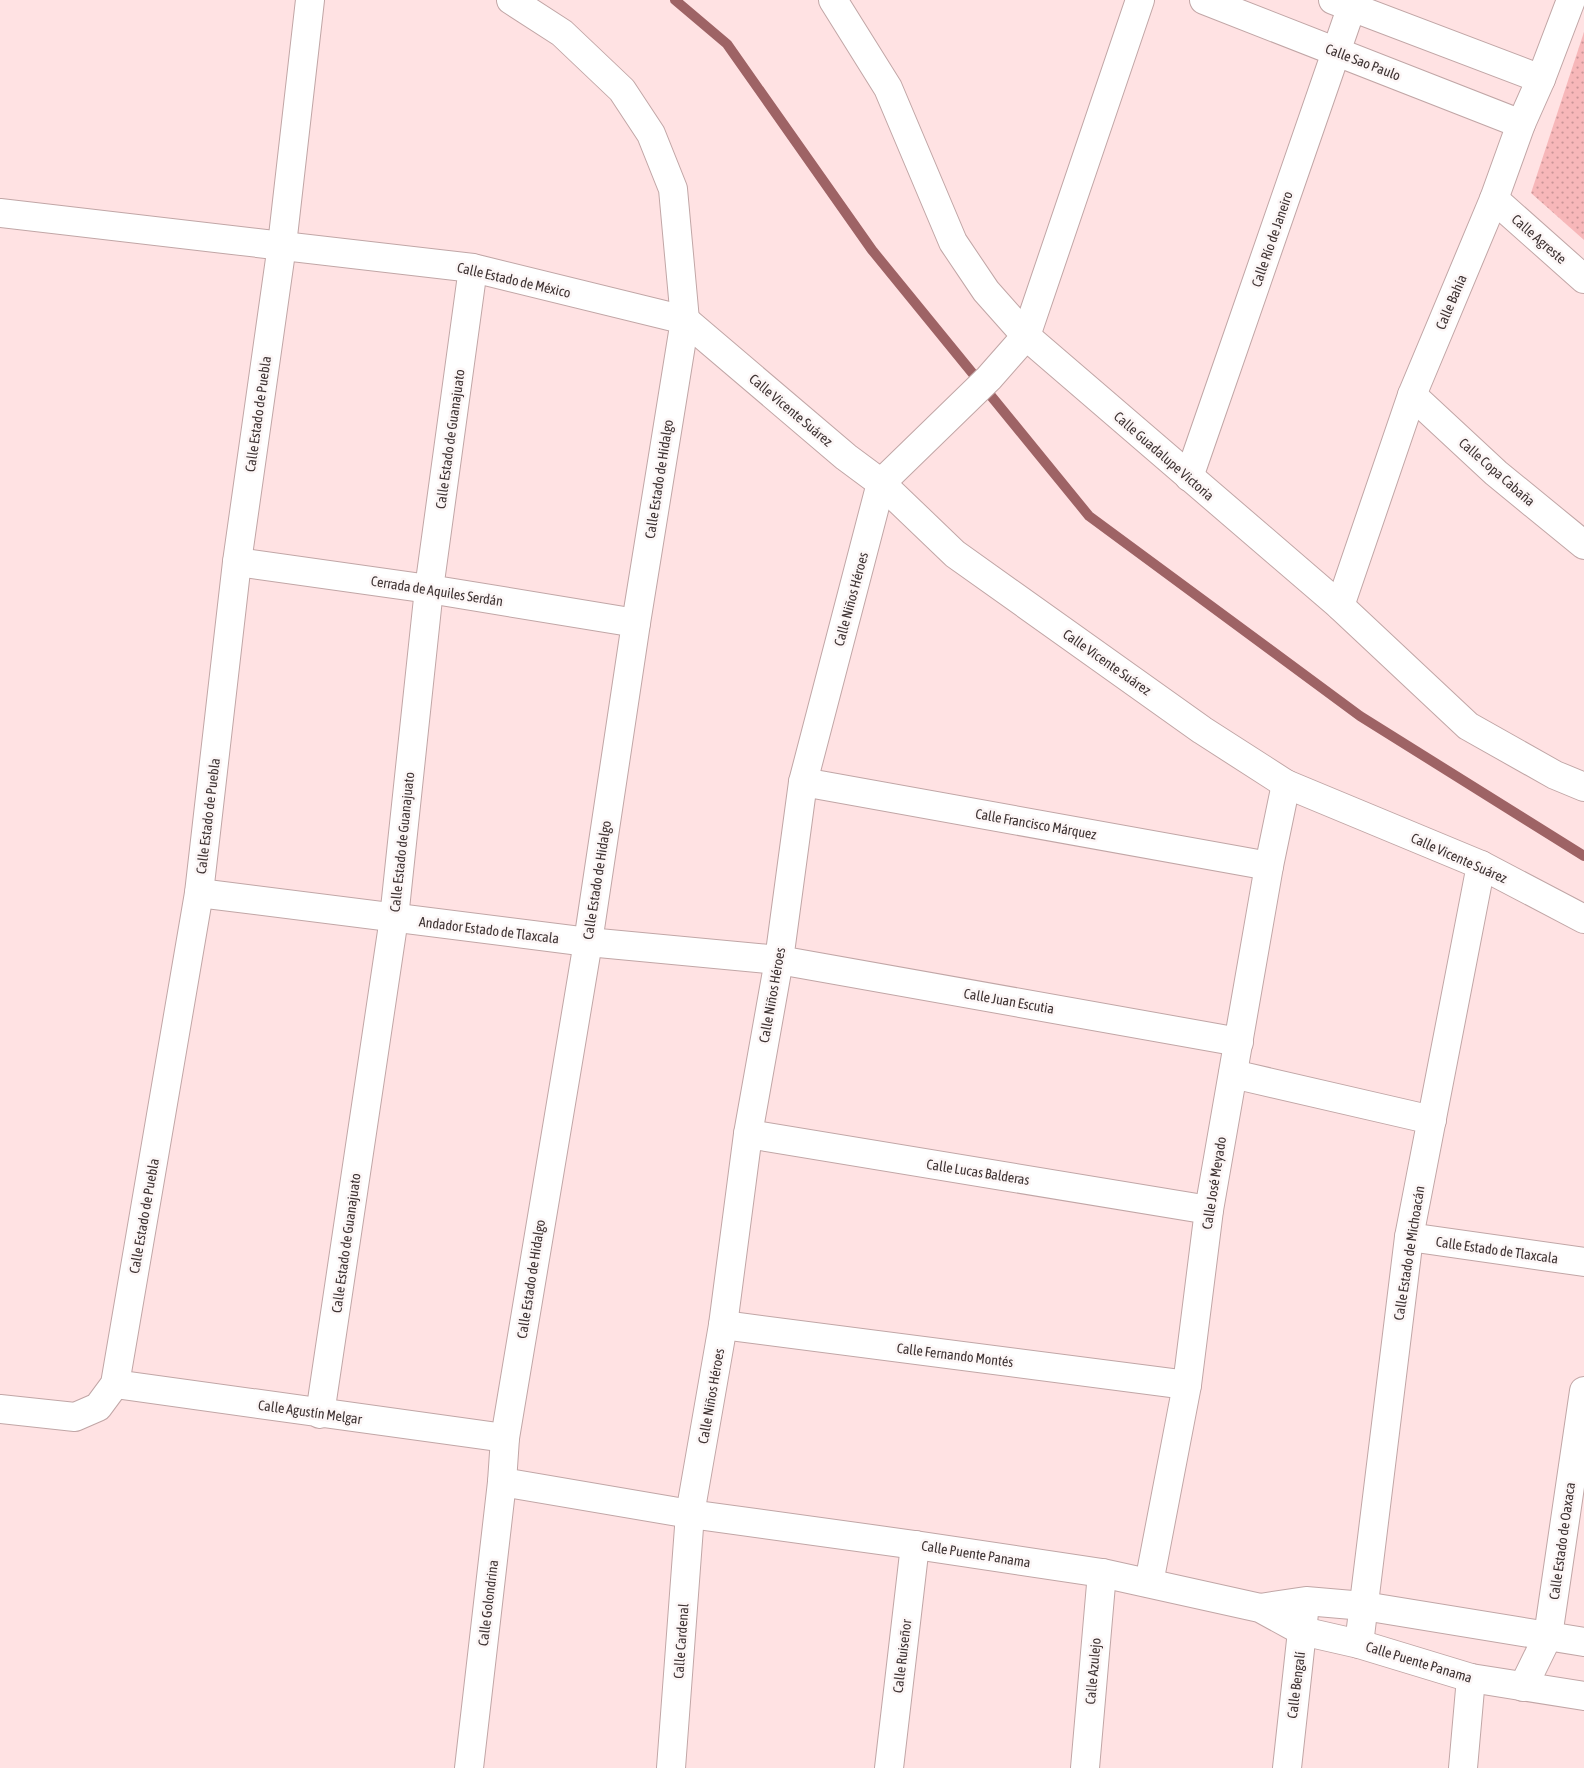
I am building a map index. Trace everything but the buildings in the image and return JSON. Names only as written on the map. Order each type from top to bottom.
[{"type":"street","name":"Calle Estado de Puebla","points":[[115,1384],[199,894],[237,562],[282,245],[310,0]]},
{"type":"street","name":"Calle Estado de Hidalgo","points":[[505,1438],[588,942],[636,622],[685,320],[673,189],[651,134],[622,90],[569,39],[511,0]]},
{"type":"street","name":"Calle Guadalupe Victoria","points":[[834,0],[888,88],[953,242],[986,291],[1026,336],[1340,606],[1468,726],[1555,775],[1584,787]]},
{"type":"street","points":[[882,483],[989,378],[1026,336],[1140,0]]},
{"type":"street","name":"Calle Sao Paulo","points":[[1204,0],[1522,124]]},
{"type":"street","name":"Calle Bahía","points":[[1340,606],[1412,395],[1494,199],[1571,0]]},
{"type":"street","points":[[1346,2],[1541,79]]},
{"type":"street","name":"Calle Río de Janeiro","points":[[1189,477],[1337,52],[1346,2]]},
{"type":"street","name":"Calle Agreste","points":[[1494,199],[1584,279]]},
{"type":"street","name":"Calle Estado de México","points":[[0,213],[473,268],[685,320]]},
{"type":"street","name":"Calle Estado de Guanajuato","points":[[320,1414],[394,918],[429,589],[473,268]]},
{"type":"street","name":"Calle Vicente Suárez","points":[[685,320],[846,457],[882,483],[955,554],[1202,730],[1286,784],[1481,865],[1584,919]]},
{"type":"street","name":"Calle Copa Cabaña","points":[[1412,395],[1496,473],[1584,545]]},
{"type":"street","name":"Calle Niños Héroes","points":[[690,1514],[723,1325],[748,1134],[779,960],[803,782],[882,483]]},
{"type":"street","name":"Cerrada de Aquiles Serdán","points":[[237,562],[429,589],[636,622]]},
{"type":"street","name":"Calle Francisco Márquez","points":[[803,782],[1269,866]]},
{"type":"street","name":"Calle José Meyado","points":[[1149,1583],[1187,1385],[1208,1210],[1269,866],[1286,784]]},
{"type":"street","name":"Calle Estado de Michoacán","points":[[1359,1644],[1409,1237],[1481,865]]},
{"type":"street","name":"Andador Estado de Tlaxcala","points":[[199,894],[588,942],[779,960]]},
{"type":"street","name":"Calle Juan Escutia","points":[[779,960],[1239,1042]]},
{"type":"street","points":[[1233,1074],[1432,1120]]},
{"type":"street","name":"Calle Lucas Balderas","points":[[748,1134],[1208,1210]]},
{"type":"street","name":"Calle Estado de Tlaxcala","points":[[1409,1237],[1584,1262]]},
{"type":"street","name":"Calle Fernando Montés","points":[[723,1325],[1187,1385]]},
{"type":"street","points":[[0,1409],[76,1417],[98,1407],[115,1384]]},
{"type":"street","name":"Calle Agustín Melgar","points":[[115,1384],[320,1414],[505,1438]]},
{"type":"street","name":"Calle Estado de Oaxaca","points":[[1523,1687],[1548,1636],[1584,1391]]},
{"type":"street","name":"Calle Golondrina","points":[[469,1768],[502,1482],[505,1438]]},
{"type":"street","points":[[502,1482],[690,1514]]},
{"type":"street","name":"Calle Puente Panama","points":[[690,1514],[1102,1573],[1260,1608],[1302,1631],[1359,1644],[1471,1678],[1584,1696]]},
{"type":"street","name":"Calle Cardenal","points":[[671,1768],[690,1514]]},
{"type":"street","name":"Calle Ruiseñor","points":[[889,1768],[915,1545]]},
{"type":"street","name":"Calle Azulejo","points":[[1085,1768],[1102,1573]]},
{"type":"street","name":"Calle Puente Panama","points":[[1260,1608],[1306,1601],[1364,1606],[1584,1642]]},
{"type":"street","name":"Calle Bengalí","points":[[1287,1768],[1306,1601]]},
{"type":"street","points":[[1463,1768],[1471,1678]]},
{"type":"shaded area","points":[[1584,32],[1584,240],[1531,193]]},
{"type":"waterway","points":[[675,0],[727,44],[872,250],[1089,516],[1360,716],[1584,856]]}]
